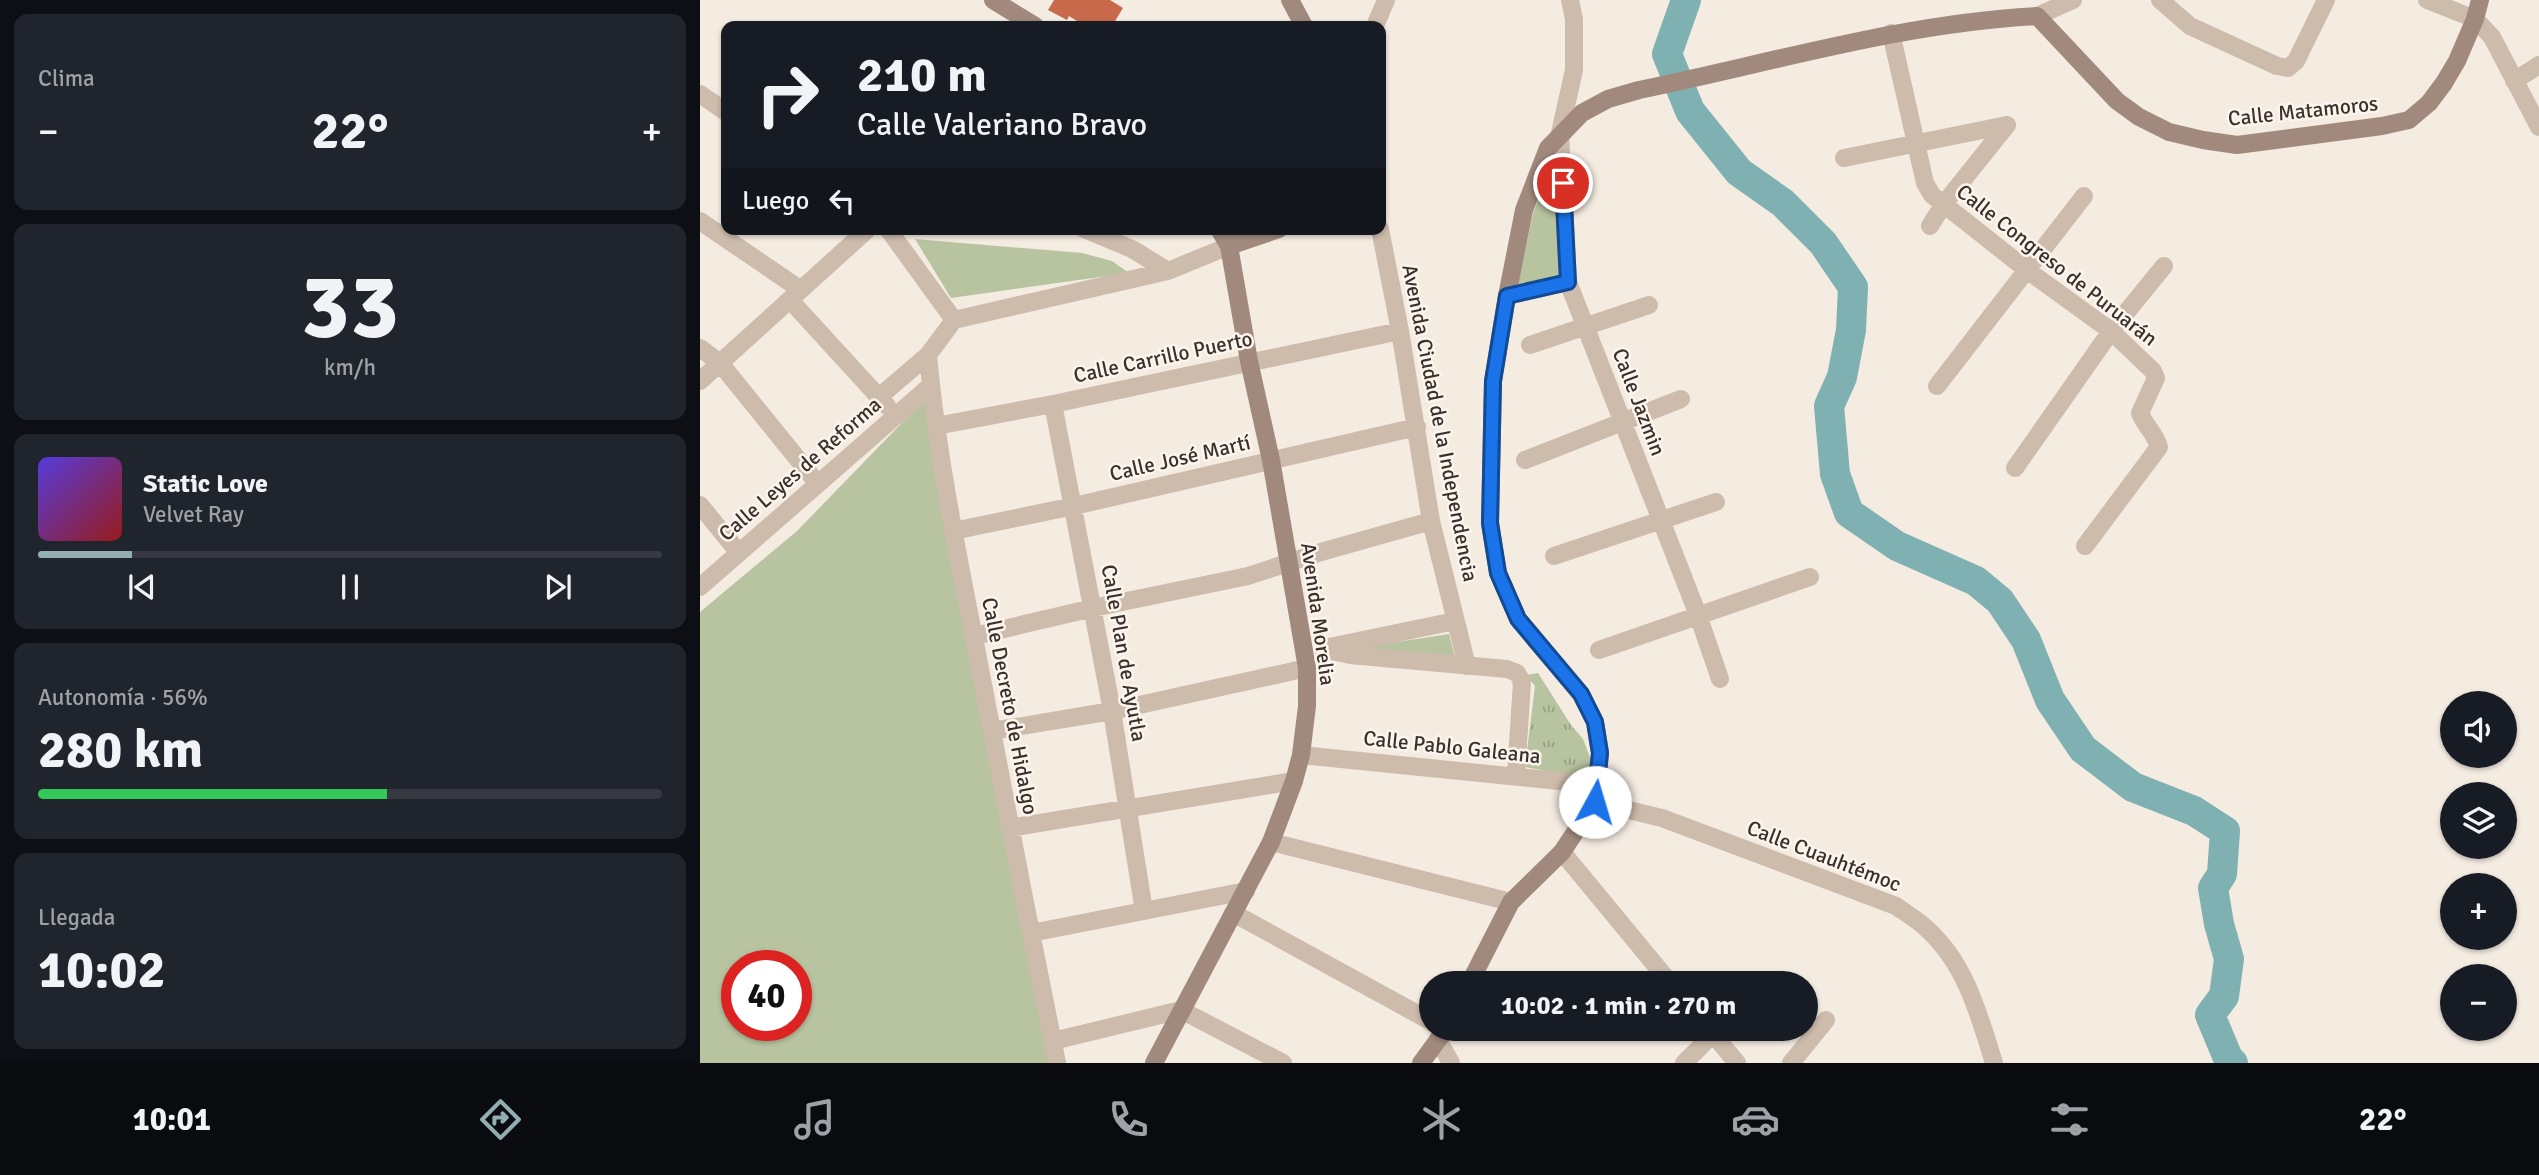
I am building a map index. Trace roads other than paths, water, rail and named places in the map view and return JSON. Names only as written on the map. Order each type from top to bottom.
[{"type":"street","points":[[993,0],[1027,21]]},
{"type":"street","points":[[1290,0],[1301,21]]},
{"type":"street","points":[[1377,21],[1386,0]]},
{"type":"street","name":"Calle Jazmin","points":[[1570,0],[1574,19],[1574,70],[1560,133],[1568,282],[1698,615],[1720,679]]},
{"type":"street","points":[[1476,971],[1511,902],[1562,852],[1597,794],[1600,753],[1595,722],[1581,694],[1518,619],[1498,573],[1490,523],[1493,381],[1524,209],[1548,148],[1582,113],[1608,99],[1639,90],[1891,33],[2001,18],[2037,16],[2073,0]]},
{"type":"street","points":[[2160,0],[2190,26],[2277,66],[2288,68],[2296,61],[2326,0]]},
{"type":"street","points":[[2427,0],[2475,19],[2491,37],[2539,127]]},
{"type":"street","points":[[2475,19],[2480,0]]},
{"type":"street","name":"Calle Matamoros","points":[[2037,16],[2116,101],[2139,117],[2169,132],[2237,145],[2409,120],[2429,103],[2444,83],[2457,61],[2475,19]]},
{"type":"street","name":"Calle Congreso de Puruarán","points":[[1891,33],[1925,183],[1932,195],[2027,270],[2111,331],[2153,371],[2156,378],[2140,413],[2145,426],[2156,437],[2159,447],[2085,547]]},
{"type":"street","points":[[2514,81],[2539,65]]},
{"type":"street","points":[[700,94],[721,109]]},
{"type":"street","points":[[1844,158],[2007,125],[1943,205],[1930,226]]},
{"type":"street","points":[[1937,386],[2084,196]]},
{"type":"street","points":[[700,221],[796,295],[896,416]]},
{"type":"street","points":[[700,381],[862,235]]},
{"type":"street","points":[[892,235],[954,320],[1168,271],[1261,235]]},
{"type":"street","points":[[1098,235],[1132,249],[1168,271]]},
{"type":"street","name":"Avenida Morelia","points":[[1154,1063],[1270,842],[1294,781],[1301,755],[1307,706],[1307,668],[1271,460],[1249,361],[1229,246],[1223,235]]},
{"type":"street","name":"Avenida Ciudad de la Independencia","points":[[1381,235],[1417,427],[1431,522],[1467,666]]},
{"type":"street","points":[[2015,468],[2111,331],[2164,266]]},
{"type":"street","points":[[1507,296],[1568,282]]},
{"type":"street","points":[[1530,345],[1649,305]]},
{"type":"street","name":"Calle Leyes de Reforma","points":[[879,397],[928,355],[954,320]]},
{"type":"street","name":"Calle Carrillo Puerto","points":[[936,426],[1400,331]]},
{"type":"street","points":[[700,348],[720,363],[818,484]]},
{"type":"street","name":"Calle Decreto de Hidalgo","points":[[928,355],[930,386],[953,531],[1057,1063]]},
{"type":"street","name":"Calle Leyes de Reforma","points":[[700,587],[930,386]]},
{"type":"street","points":[[1525,460],[1681,399]]},
{"type":"street","name":"Calle Plan de Ayutla","points":[[1053,404],[1112,711],[1144,911]]},
{"type":"street","name":"Calle José Martí","points":[[953,531],[1417,427]]},
{"type":"street","points":[[1554,556],[1716,502]]},
{"type":"street","points":[[700,505],[739,553]]},
{"type":"street","points":[[974,636],[1248,576],[1321,552],[1431,522]]},
{"type":"street","points":[[1599,650],[1810,577]]},
{"type":"street","points":[[1303,650],[1323,649],[1455,621]]},
{"type":"street","points":[[1323,649],[1350,655],[1507,668],[1517,673],[1522,682],[1516,775]]},
{"type":"street","points":[[992,731],[1112,711],[1307,668]]},
{"type":"street","name":"Calle Pablo Galeana","points":[[1301,755],[1516,775],[1597,794]]},
{"type":"street","points":[[1009,828],[1294,781]]},
{"type":"street","name":"Calle Cuauhtémoc","points":[[1597,794],[1896,906],[1934,936],[1966,979],[1994,1063]]},
{"type":"street","points":[[1270,842],[1511,902]]},
{"type":"street","points":[[1562,852],[1660,971]]},
{"type":"street","points":[[1031,933],[1246,891]]},
{"type":"street","points":[[1233,913],[1419,1015]]},
{"type":"street","points":[[1053,1041],[1181,1010],[1283,1063]]},
{"type":"street","points":[[1791,1063],[1826,1020]]},
{"type":"street","points":[[1421,1063],[1437,1041]]},
{"type":"street","points":[[1445,1041],[1451,1063]]},
{"type":"street","points":[[1684,1063],[1703,1041]]},
{"type":"street","points":[[1719,1041],[1737,1063]]},
{"type":"waterway","points":[[1686,0],[1667,54],[1690,111],[1739,172],[1783,203],[1823,243],[1853,287],[1851,330],[1842,377],[1829,406],[1835,474],[1849,513],[1897,546],[1976,581],[2000,601],[2026,640],[2050,700],[2083,749],[2133,787],[2194,811],[2225,831],[2222,874],[2213,888],[2229,959],[2224,996],[2210,1015],[2228,1058],[2233,1063]]}]
